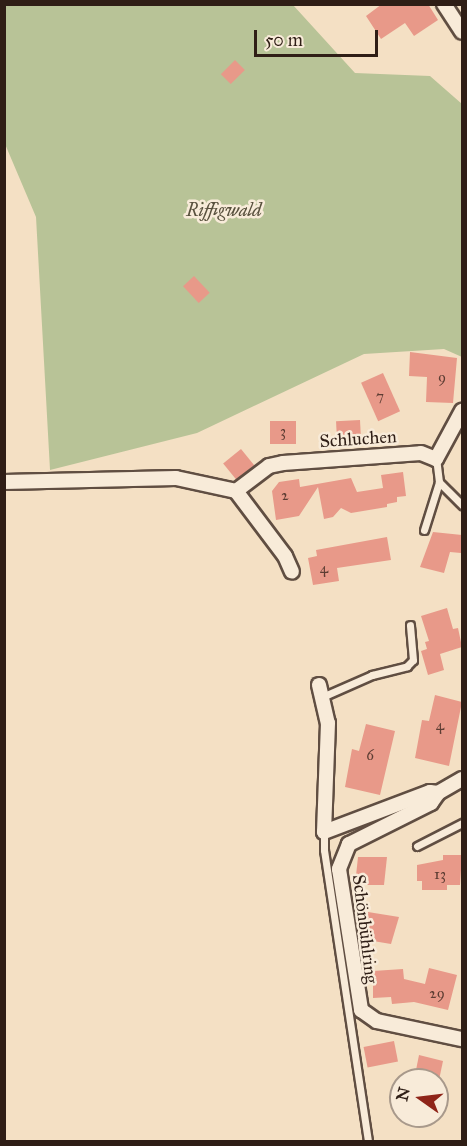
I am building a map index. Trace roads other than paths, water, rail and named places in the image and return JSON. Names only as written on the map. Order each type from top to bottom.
[{"type":"street","points":[[444,4],[462,32]]},
{"type":"street","points":[[436,459],[462,411]]},
{"type":"street","name":"Schluchen","points":[[236,491],[269,466],[282,463],[421,453],[436,459]]},
{"type":"street","points":[[4,482],[176,478],[236,491],[292,572]]},
{"type":"street","points":[[321,691],[328,747],[324,832],[430,792],[438,793]]},
{"type":"street","name":"Schönbühlring","points":[[462,779],[438,793],[431,803],[349,843],[342,857],[340,878],[361,1010],[377,1020],[462,1038]]},
{"type":"lane","points":[[424,530],[439,482],[436,459]]},
{"type":"lane","points":[[439,482],[462,505]]},
{"type":"lane","points":[[321,691],[407,666],[413,660],[410,625]]},
{"type":"lane","points":[[417,846],[462,823]]},
{"type":"lane","points":[[324,832],[324,850],[368,1142]]},
{"type":"park label","name":"Riffigwald","points":[[224,210]]}]
